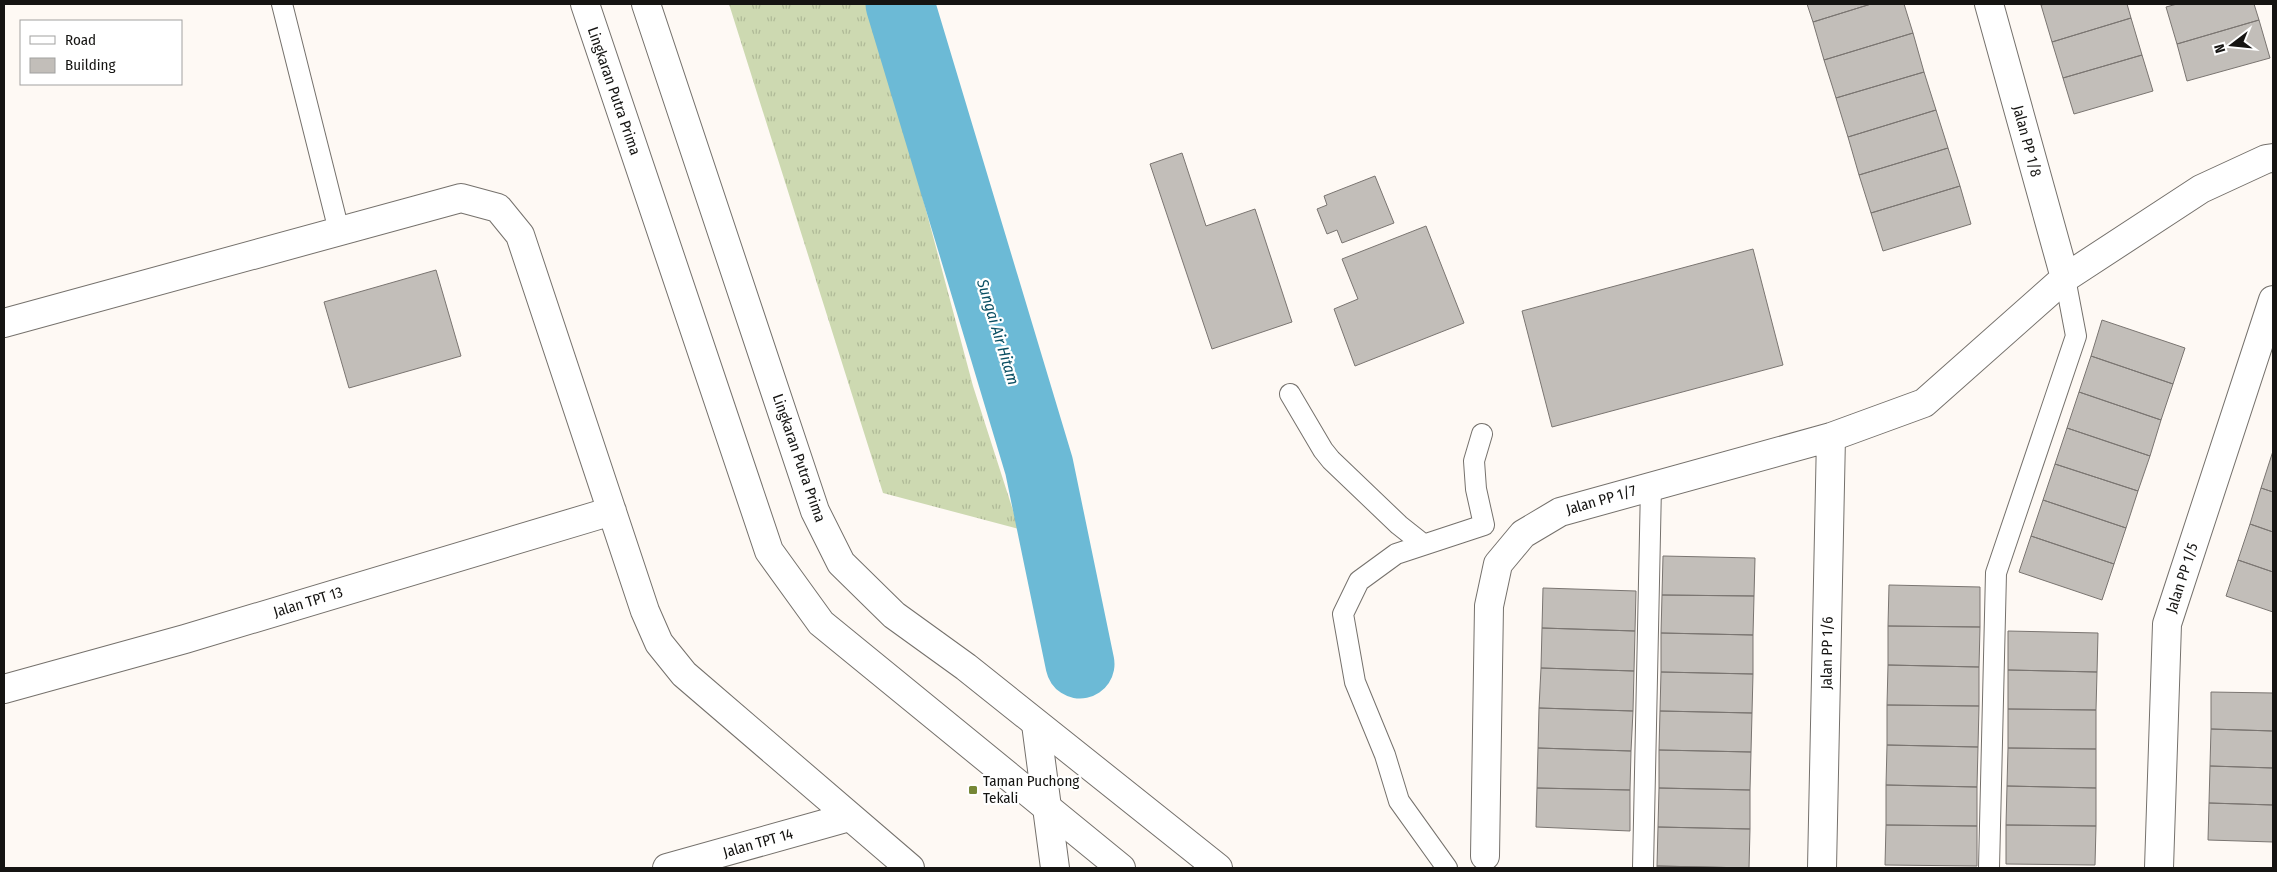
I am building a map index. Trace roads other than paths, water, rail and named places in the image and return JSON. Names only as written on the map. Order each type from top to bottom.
[{"type":"street","name":"Lingkaran Putra Prima","points":[[585,4],[769,551],[821,623],[1121,868]]},
{"type":"street","name":"Lingkaran Putra Prima","points":[[646,4],[815,511],[841,563],[894,615],[966,667],[1218,868]]},
{"type":"street","name":"Jalan PP 1/8","points":[[1989,4],[2065,278]]},
{"type":"street","name":"Jalan PP 1/7","points":[[1490,862],[1489,606],[1498,564],[1523,534],[1560,512],[1831,437],[1924,403],[2065,278],[2201,189],[2266,159],[2273,158]]},
{"type":"street","points":[[4,323],[462,198],[498,208],[520,235],[645,611],[659,643],[684,674],[910,868]]},
{"type":"street","name":"Jalan PP 1/5","points":[[2159,868],[2167,624],[2273,300]]},
{"type":"street","name":"Jalan PP 1/6","points":[[1822,868],[1831,437]]},
{"type":"street","name":"Jalan TPT 13","points":[[4,689],[185,639],[612,511]]},
{"type":"street","points":[[1036,724],[1045,805],[1055,868]]},
{"type":"street","name":"Jalan TPT 14","points":[[667,868],[849,817]]},
{"type":"lane","points":[[282,4],[339,231]]},
{"type":"lane","points":[[1989,868],[1996,573],[2076,336],[2065,278]]},
{"type":"lane","points":[[1290,394],[1322,450],[1399,525],[1423,544]]},
{"type":"lane","points":[[1447,868],[1399,801],[1385,755],[1355,682],[1343,614],[1359,581],[1396,554],[1484,525],[1476,489],[1474,461],[1482,434]]},
{"type":"lane","points":[[1643,868],[1651,486]]},
{"type":"waterway","name":"Sungai Air Hitam","points":[[900,4],[1039,466],[1080,664]]},
{"type":"place","name":"Taman Puchong Tekali","points":[[973,790]]}]
